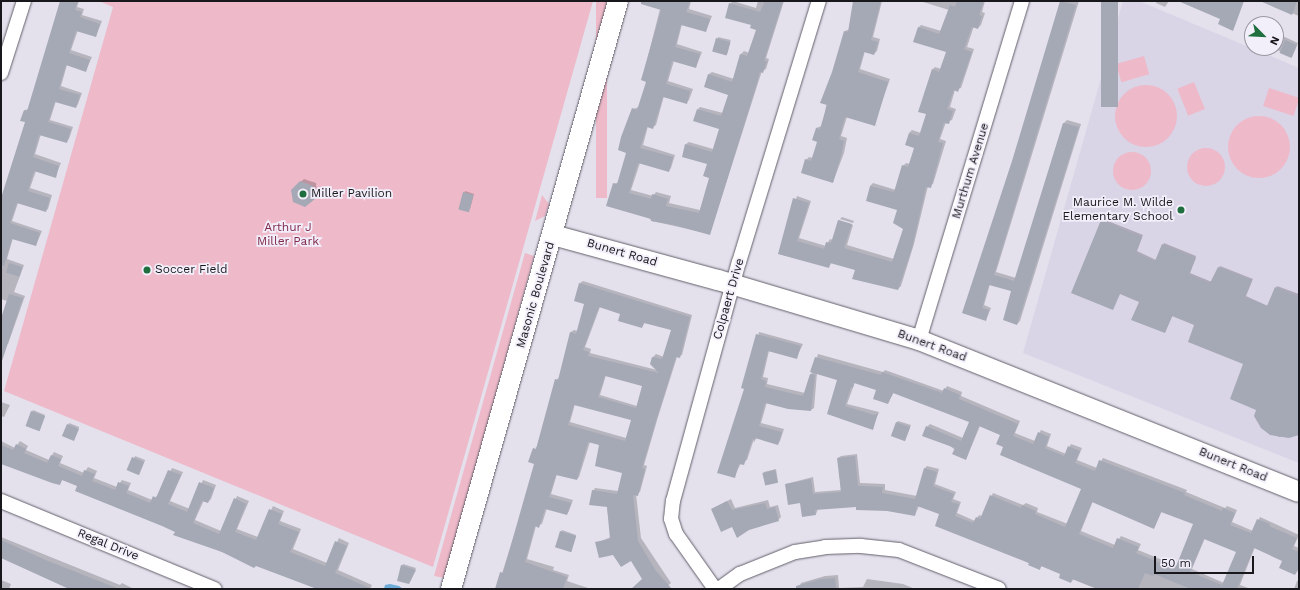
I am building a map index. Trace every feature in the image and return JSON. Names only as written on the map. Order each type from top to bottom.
[{"type":"street","points":[[1,71],[24,1]]},
{"type":"street","name":"Masonic Boulevard","points":[[451,589],[553,235],[618,1]]},
{"type":"street","name":"Colpaert Drive","points":[[715,589],[683,546],[671,519],[678,476],[733,284],[819,1]]},
{"type":"street","name":"Murthum Avenue","points":[[919,340],[1022,1]]},
{"type":"street","name":"Bunert Road","points":[[553,235],[733,284],[919,340],[1299,492]]},
{"type":"street","name":"Regal Drive","points":[[1,502],[215,589]]},
{"type":"street","points":[[719,589],[740,574],[795,552],[825,547],[861,546],[899,550],[999,589]]},
{"type":"shaded area","name":"Maurice M. Wilde Elementary School","points":[[1123,1],[1139,1],[1244,45],[1244,56],[1270,56],[1299,68],[1299,463],[1023,353]]},
{"type":"green space","name":"Arthur J Miller Park","points":[[99,1],[593,1],[433,567],[4,391],[113,7]]},
{"type":"green space","points":[[596,1],[607,1],[607,198],[596,198]]},
{"type":"green space","points":[[1144,56],[1149,74],[1121,82],[1116,64]]},
{"type":"green space","points":[[1194,82],[1205,109],[1188,116],[1177,89]]},
{"type":"green space","points":[[1146,85],[1158,87],[1168,94],[1175,104],[1177,116],[1175,128],[1168,138],[1158,145],[1146,147],[1134,145],[1124,138],[1117,128],[1115,116],[1117,104],[1124,94],[1134,87]]},
{"type":"green space","points":[[1269,88],[1299,98],[1294,116],[1263,106]]},
{"type":"green space","points":[[1253,116],[1265,116],[1281,125],[1288,135],[1290,147],[1288,159],[1281,169],[1265,178],[1253,178],[1242,173],[1233,164],[1228,153],[1228,141],[1233,130],[1242,121]]},
{"type":"green space","points":[[1202,148],[1210,148],[1217,151],[1222,156],[1225,167],[1222,178],[1217,183],[1210,186],[1202,186],[1195,183],[1190,178],[1187,171],[1187,163],[1190,156],[1195,151]]},
{"type":"green space","points":[[1128,152],[1136,152],[1143,155],[1148,160],[1151,171],[1148,182],[1143,187],[1136,190],[1128,190],[1121,187],[1116,182],[1113,175],[1113,167],[1116,160],[1121,155]]},
{"type":"green space","points":[[542,195],[549,204],[545,216],[535,221]]},
{"type":"green space","points":[[525,253],[534,256],[445,578],[434,576]]},
{"type":"water","points":[[390,584],[399,586],[403,589],[384,589],[385,585]]},
{"type":"building","points":[[60,1],[78,1],[75,10],[82,12],[80,17],[100,24],[96,37],[76,31],[69,53],[90,60],[86,72],[66,65],[59,89],[80,95],[76,108],[55,102],[48,122],[71,129],[67,143],[39,135],[33,157],[59,166],[56,178],[34,171],[28,191],[50,198],[46,212],[17,203],[10,223],[40,233],[36,246],[12,239],[4,266],[1,265],[1,198],[25,122],[20,121],[24,110],[27,111]]},
{"type":"building","points":[[641,1],[690,1],[686,12],[710,19],[706,32],[681,25],[675,47],[700,54],[696,68],[672,61],[666,84],[690,91],[687,104],[663,97],[653,129],[647,127],[640,148],[673,157],[669,172],[638,163],[629,193],[651,199],[652,194],[668,199],[666,206],[699,213],[709,178],[703,176],[707,164],[682,157],[685,144],[712,152],[719,129],[693,121],[697,109],[721,116],[728,95],[704,87],[708,74],[732,82],[740,54],[747,56],[756,30],[750,28],[751,25],[725,18],[729,3],[760,12],[765,1],[783,1],[764,61],[767,61],[763,73],[760,72],[710,235],[674,225],[651,221],[651,219],[606,206],[613,183],[617,184],[626,153],[618,150],[621,137],[632,108],[637,110],[646,82],[641,80],[661,10],[641,4]]},
{"type":"building","points":[[853,1],[881,1],[871,40],[878,42],[874,55],[864,52],[858,72],[888,82],[875,126],[845,117],[839,139],[844,141],[833,183],[801,173],[805,159],[811,161],[817,142],[812,140],[816,128],[820,129],[827,105],[820,103],[832,72],[844,31],[848,32]]},
{"type":"building","points":[[957,1],[984,1],[979,15],[982,16],[978,29],[972,27],[964,49],[972,52],[958,92],[954,90],[947,109],[953,111],[949,124],[944,123],[938,142],[943,143],[931,188],[926,187],[912,248],[898,290],[852,279],[855,270],[830,263],[829,268],[778,254],[793,198],[809,203],[797,241],[824,249],[826,242],[831,243],[838,220],[852,224],[844,248],[892,262],[903,229],[893,223],[897,210],[866,201],[870,186],[894,192],[902,165],[908,167],[914,148],[905,145],[909,133],[919,136],[926,114],[918,112],[932,69],[939,72],[946,52],[913,42],[918,27],[939,34],[950,5],[955,7]]},
{"type":"building","points":[[1060,1],[1076,5],[994,275],[1014,281],[1063,123],[1079,127],[1017,325],[1003,320],[1011,291],[989,285],[982,308],[989,310],[986,321],[962,313],[1012,161]]},
{"type":"building","points":[[1101,1],[1118,1],[1118,107],[1101,107]]},
{"type":"building","points":[[1178,1],[1244,1],[1233,31],[1218,24],[1220,19]]},
{"type":"building","points":[[1260,1],[1297,1],[1292,15]]},
{"type":"building","points":[[716,38],[730,42],[727,56],[712,51]]},
{"type":"building","points":[[1285,40],[1297,45],[1291,58],[1284,55]]},
{"type":"building","name":"Miller Pavilion","points":[[300,181],[313,186],[315,199],[305,207],[293,202],[291,190]]},
{"type":"building","points":[[463,192],[474,195],[469,212],[458,209]]},
{"type":"building","points":[[1101,220],[1142,237],[1136,253],[1155,261],[1162,244],[1196,258],[1189,275],[1210,283],[1218,267],[1252,280],[1245,297],[1267,306],[1275,287],[1299,297],[1299,435],[1289,438],[1270,435],[1261,428],[1254,416],[1256,410],[1230,399],[1243,364],[1188,342],[1194,325],[1172,316],[1165,333],[1131,320],[1139,302],[1120,294],[1113,310],[1071,293]]},
{"type":"building","points":[[9,263],[22,267],[19,277],[6,273]]},
{"type":"building","points":[[579,283],[690,317],[680,358],[676,357],[642,468],[645,469],[638,496],[633,495],[638,541],[656,571],[672,589],[631,589],[642,579],[631,561],[621,567],[613,555],[599,558],[595,542],[610,539],[607,507],[589,505],[592,490],[617,494],[622,473],[595,466],[599,445],[588,442],[577,480],[556,475],[549,497],[571,503],[567,515],[545,509],[539,528],[535,526],[525,562],[567,577],[563,589],[495,589],[500,572],[503,573],[534,464],[528,462],[533,448],[536,449],[555,379],[558,380],[570,332],[576,334],[584,304],[574,301]],"holes":[[[599,307],[620,314],[618,321],[642,328],[644,323],[671,330],[662,359],[652,357],[650,364],[659,373],[588,356],[589,352],[583,350]],[[605,376],[642,386],[636,408],[598,397]],[[574,405],[631,420],[625,441],[568,425]]]},
{"type":"building","points":[[9,294],[23,298],[2,361],[1,318]]},
{"type":"building","points":[[756,334],[801,346],[797,359],[768,351],[761,379],[766,381],[765,387],[803,396],[810,374],[815,375],[811,411],[788,409],[765,403],[759,426],[782,432],[778,445],[755,438],[754,443],[753,438],[744,465],[739,464],[735,478],[717,473],[744,389],[741,388]]},
{"type":"building","points":[[815,357],[881,375],[882,372],[942,393],[944,388],[960,395],[959,399],[1018,424],[1013,436],[1033,444],[1038,432],[1049,437],[1045,448],[1064,456],[1068,446],[1080,451],[1075,463],[1095,471],[1099,460],[1185,493],[1184,495],[1222,511],[1223,508],[1235,513],[1230,525],[1251,533],[1257,519],[1270,524],[1269,526],[1297,538],[1292,549],[1299,552],[1299,566],[1295,575],[1279,568],[1282,561],[1254,548],[1237,589],[1191,589],[1154,574],[1153,576],[1145,573],[1138,589],[1097,589],[1072,579],[1071,583],[1059,578],[1060,574],[1041,566],[1040,570],[1028,565],[1029,563],[935,526],[939,514],[917,506],[915,516],[887,511],[856,510],[856,507],[815,510],[816,515],[802,517],[800,503],[788,505],[785,484],[811,479],[813,494],[841,492],[837,458],[855,456],[858,486],[883,487],[882,493],[915,499],[924,468],[937,472],[933,486],[954,494],[951,502],[959,504],[955,516],[973,523],[976,517],[980,519],[990,495],[1021,508],[1022,505],[1036,511],[1035,514],[1065,527],[1081,489],[1000,455],[1003,447],[996,444],[1000,435],[979,426],[966,460],[952,454],[955,448],[922,436],[926,426],[961,441],[969,422],[893,393],[888,404],[873,399],[876,390],[854,383],[853,388],[851,387],[845,406],[874,415],[878,413],[873,430],[827,414],[837,380],[810,372]],"holes":[[[1092,502],[1154,529],[1161,512],[1193,524],[1175,569],[1136,553],[1139,547],[1117,538],[1113,548],[1079,534]],[[1204,539],[1236,552],[1222,585],[1190,572]]]},
{"type":"building","points":[[31,411],[45,416],[40,431],[26,426]]},
{"type":"building","points":[[896,422],[910,427],[905,441],[891,436]]},
{"type":"building","points":[[67,424],[79,429],[74,441],[62,436]]},
{"type":"building","points":[[16,444],[26,449],[24,453],[47,463],[51,455],[61,459],[58,466],[82,476],[84,470],[95,474],[92,481],[115,490],[118,482],[129,486],[126,493],[150,503],[153,496],[156,498],[168,470],[181,475],[168,504],[187,512],[199,482],[214,488],[208,503],[202,501],[193,523],[219,534],[234,498],[246,504],[235,532],[256,540],[269,509],[282,514],[278,524],[299,532],[290,552],[325,566],[335,541],[347,546],[335,573],[372,589],[317,589],[256,566],[254,568],[222,552],[173,535],[175,532],[162,526],[75,491],[77,486],[62,480],[60,485],[52,483],[1,464],[1,445],[13,450]]},
{"type":"building","points":[[132,457],[144,462],[138,475],[127,470]]},
{"type":"building","points":[[775,470],[778,483],[765,486],[762,473]]},
{"type":"building","points":[[727,501],[732,510],[765,503],[767,509],[775,507],[779,521],[749,530],[737,538],[732,527],[721,532],[711,509]]},
{"type":"building","points":[[560,531],[576,536],[571,552],[555,547]]},
{"type":"building","points":[[1,540],[48,561],[119,589],[69,589],[1,558]]},
{"type":"building","points":[[401,565],[416,570],[409,584],[397,581]]},
{"type":"building","points":[[835,578],[836,589],[796,589],[796,586],[821,579]]},
{"type":"place","name":"Miller Pavilion","points":[[303,194]]},
{"type":"place","name":"Maurice M. Wilde Elementary School","points":[[1181,210]]},
{"type":"place","name":"Soccer Field","points":[[147,270]]}]
